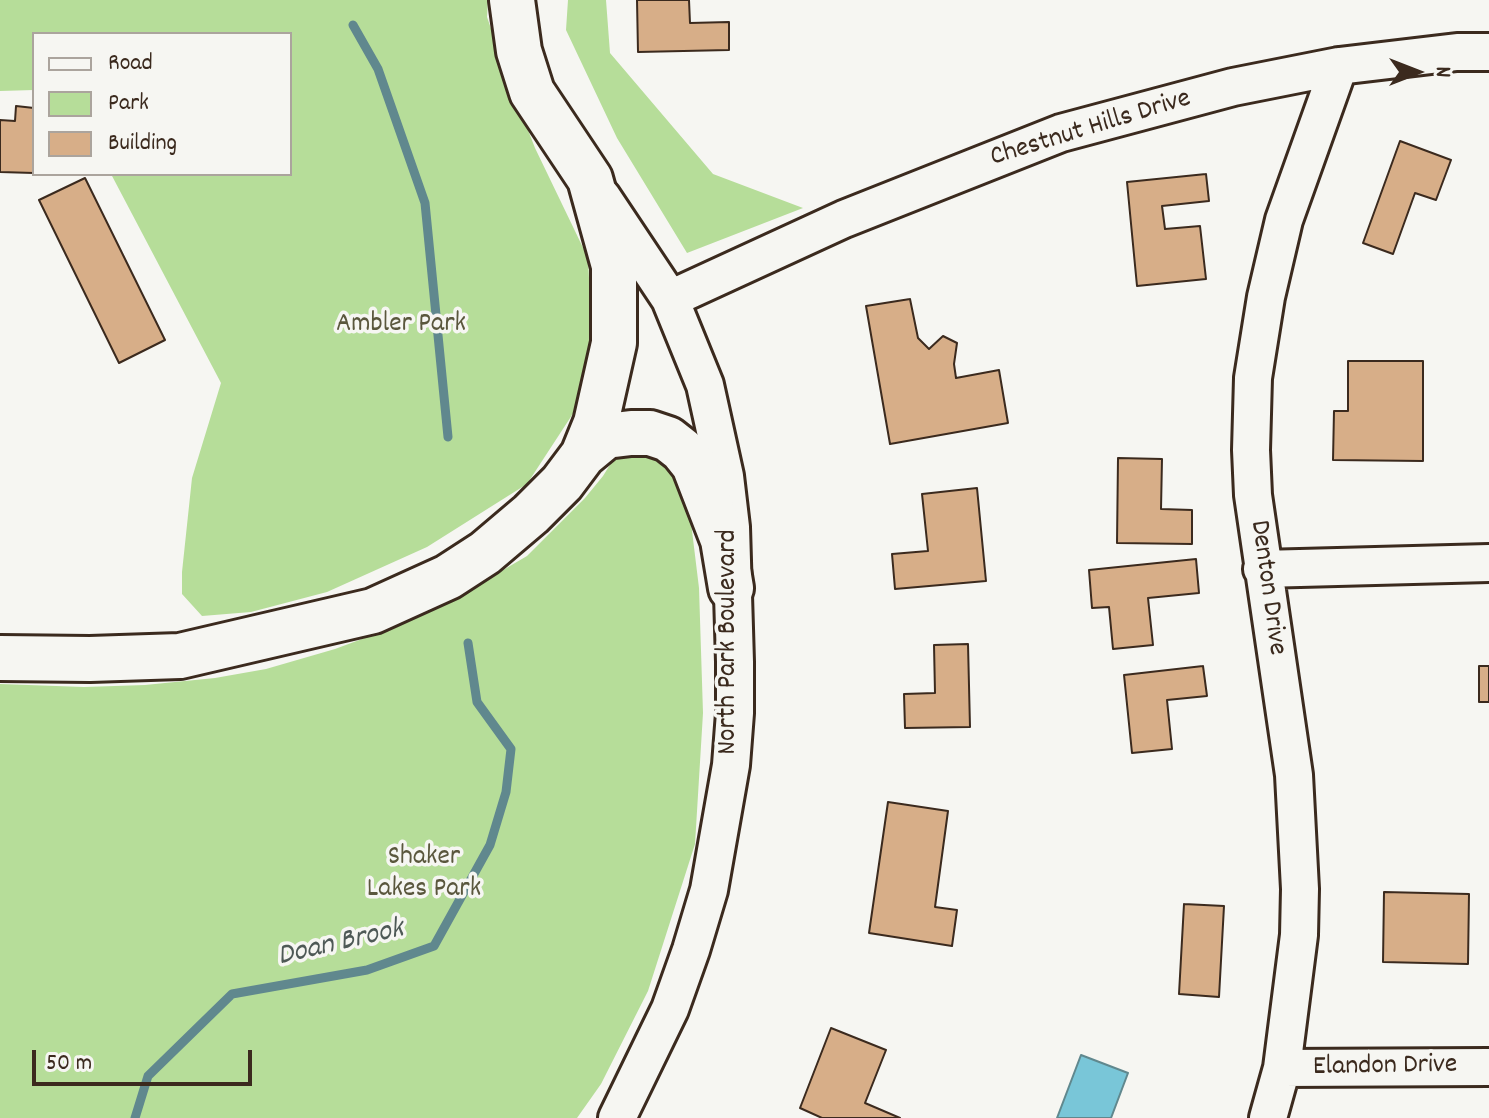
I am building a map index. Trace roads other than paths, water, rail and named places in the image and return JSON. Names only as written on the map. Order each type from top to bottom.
[{"type":"main road","points":[[512,0],[519,51],[532,92],[590,179],[614,266],[614,343],[596,423],[583,455]]},
{"type":"main road","points":[[0,658],[180,656],[373,611],[448,577],[485,553],[531,514],[562,483],[583,455],[606,436],[631,433],[650,433],[668,439],[694,465],[723,540],[731,588]]},
{"type":"street","name":"Chestnut Hills Drive","points":[[670,299],[844,219],[1061,133],[1233,87],[1339,66],[1457,52],[1489,52]]},
{"type":"street","name":"Denton Drive","points":[[1268,1118],[1282,1068],[1299,935],[1300,889],[1294,775],[1262,569],[1251,450],[1253,378],[1266,297],[1284,220],[1339,66]]},
{"type":"street","name":"North Park Boulevard","points":[[590,179],[670,299],[705,385],[722,460],[731,527],[735,713],[731,765],[709,890],[670,1009],[617,1118]]},
{"type":"street","points":[[1262,569],[1489,563]]},
{"type":"street","name":"Elandon Drive","points":[[1282,1068],[1489,1067]]},
{"type":"water","points":[[1081,1055],[1128,1073],[1111,1118],[1057,1118]]},
{"type":"waterway","points":[[353,25],[378,69],[425,203],[448,437]]},
{"type":"waterway","name":"Doan Brook","points":[[135,1118],[148,1076],[232,994],[367,970],[434,946],[490,845],[506,792],[511,749],[477,702],[468,643]]},
{"type":"park label","name":"Ambler Park","points":[[401,326]]},
{"type":"park label","name":"Shaker Lakes Park","points":[[424,875]]}]
